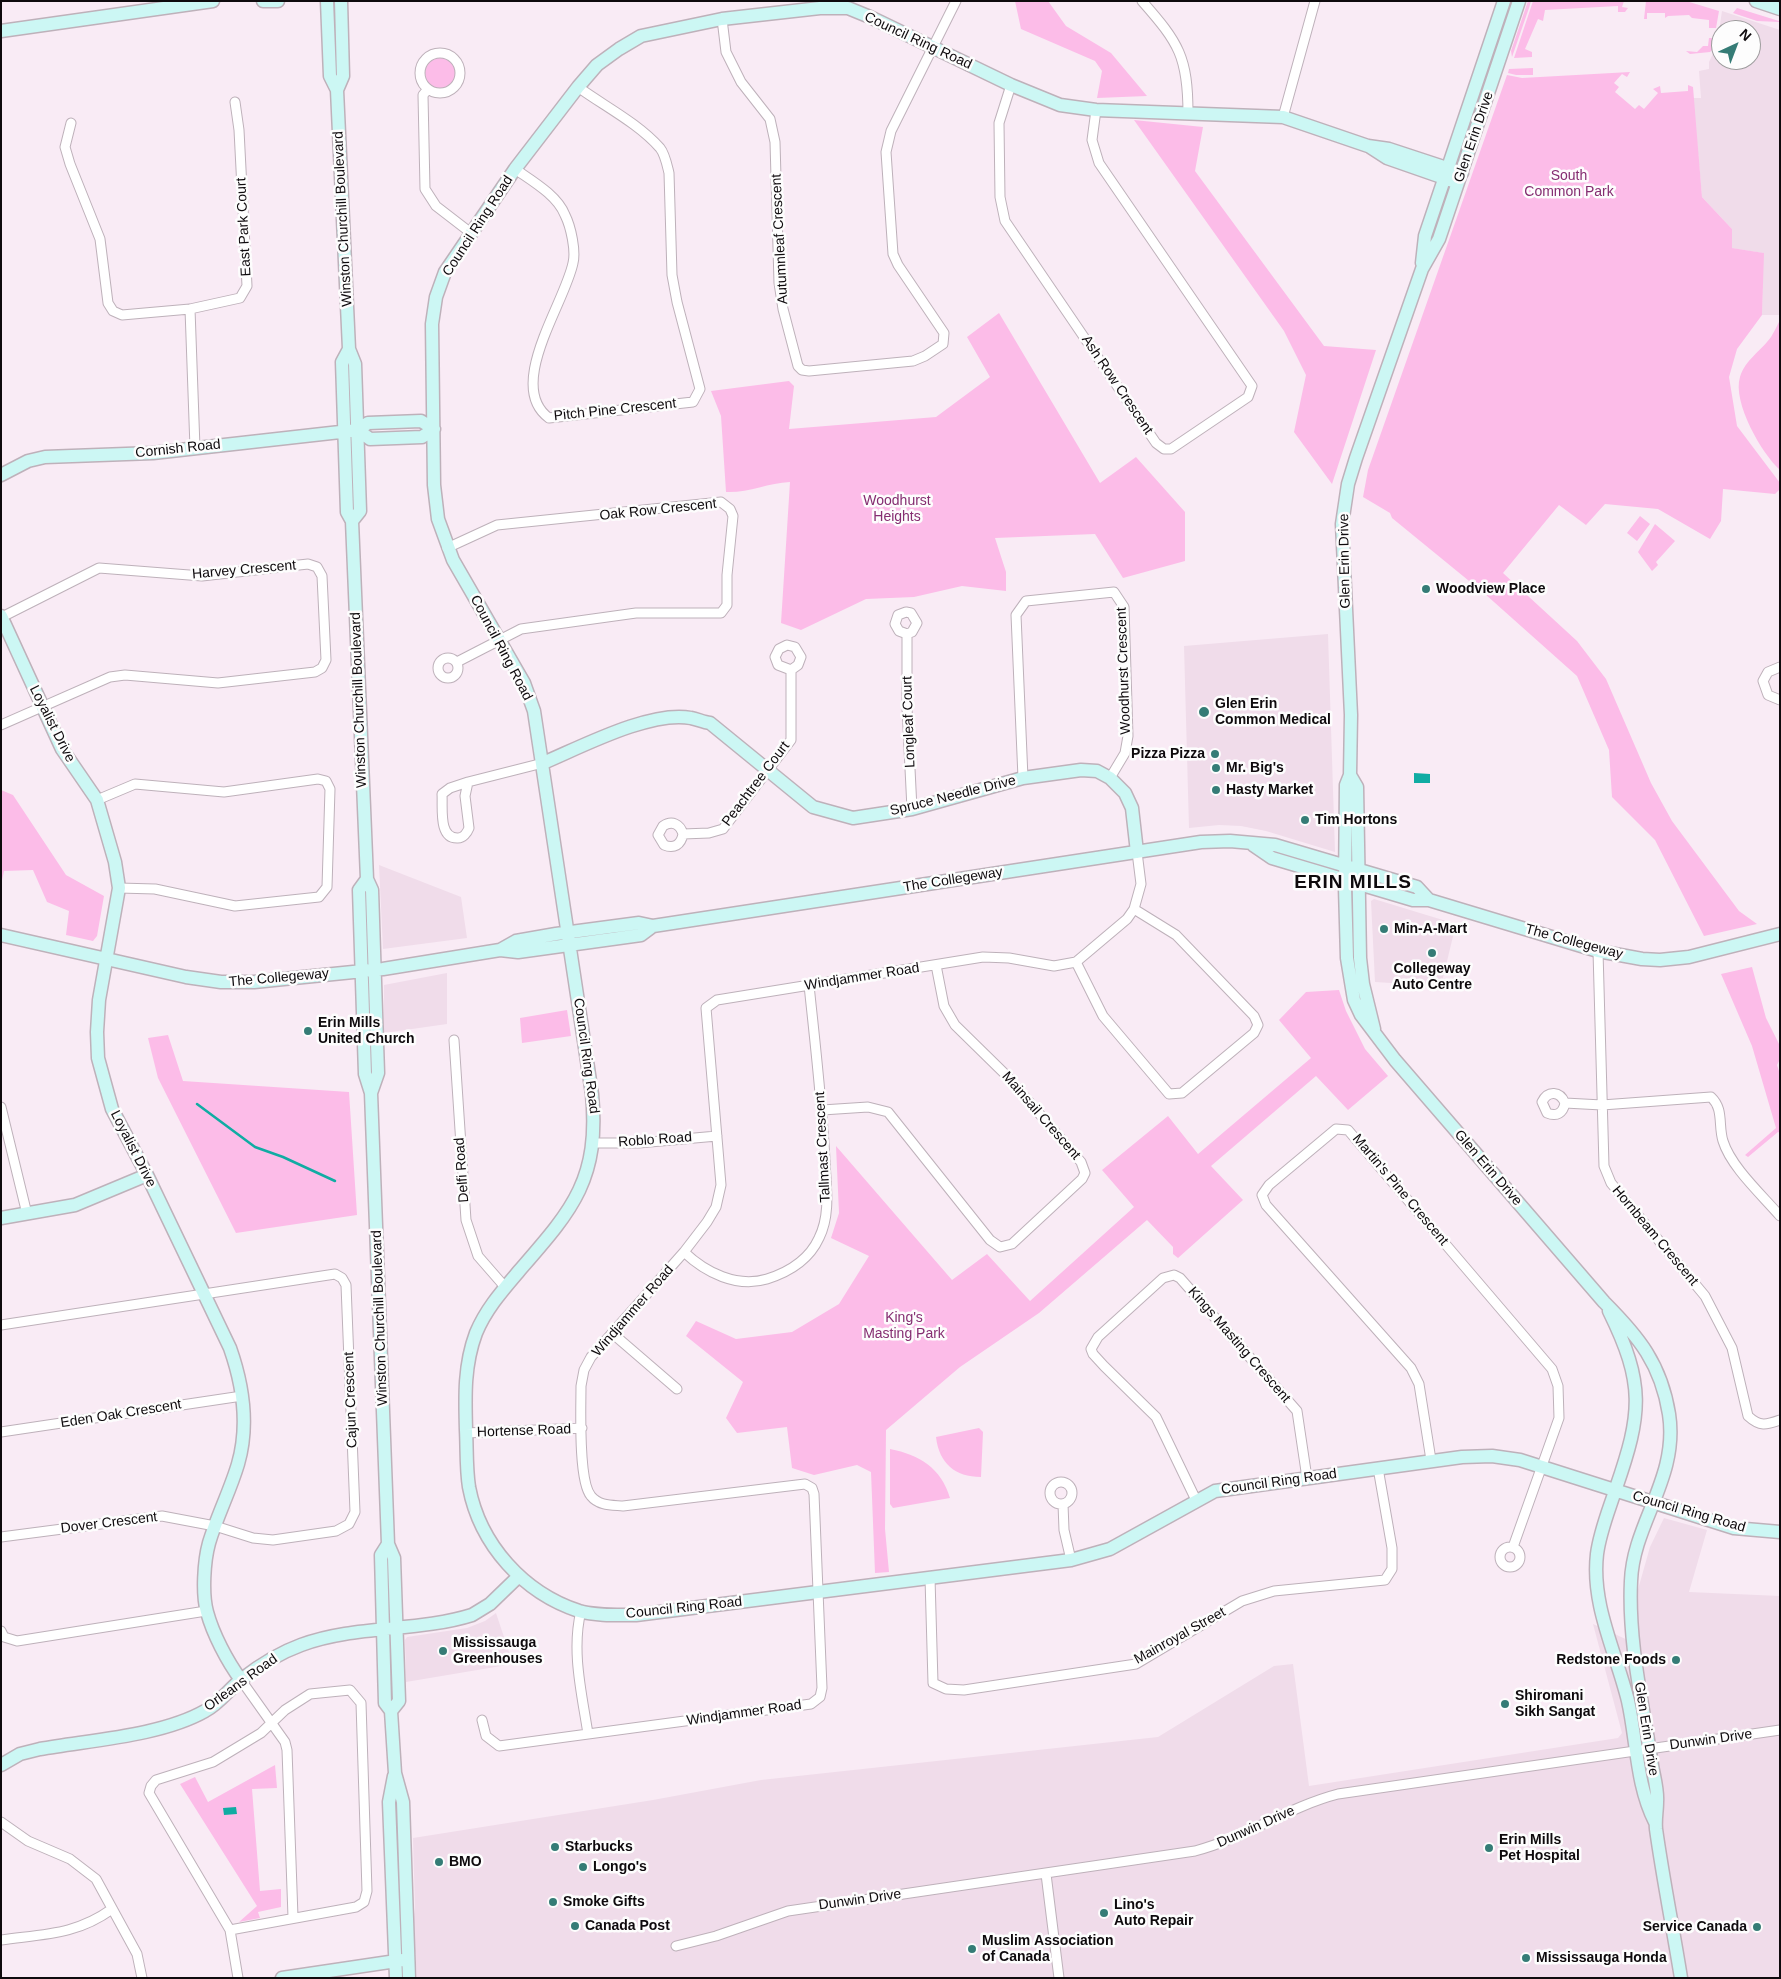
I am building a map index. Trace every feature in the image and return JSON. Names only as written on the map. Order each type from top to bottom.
[{"type":"street","points":[[1,31],[213,1]]},
{"type":"street","points":[[263,1],[278,1]]},
{"type":"street","name":"Winston Churchill Boulevard","points":[[327,1],[330,76],[337,90],[349,349],[355,364],[360,510],[352,521]]},
{"type":"street","name":"Winston Churchill Boulevard","points":[[337,90],[343,76],[341,1]]},
{"type":"street","name":"Autumnleaf Crescent","points":[[722,19],[726,52],[741,82],[770,120],[775,142],[779,282],[783,309],[798,366],[802,370],[809,371],[913,361],[925,356],[943,344],[944,333],[898,265],[893,254],[886,152],[891,131],[956,1]]},
{"type":"street","points":[[1142,1],[1164,27],[1182,55],[1188,80],[1188,114]]},
{"type":"street","points":[[1283,117],[1315,1]]},
{"type":"street","name":"Glen Erin Drive","points":[[1422,269],[1425,236],[1504,1]]},
{"type":"street","name":"Glen Erin Drive","points":[[1519,1],[1439,239],[1422,269],[1348,484],[1342,524],[1350,701],[1350,775],[1346,785],[1345,866],[1347,958],[1354,1000],[1361,1015],[1405,1072],[1604,1302],[1645,1346],[1664,1388],[1670,1436],[1666,1466],[1655,1503],[1633,1562],[1631,1581],[1632,1642],[1658,1801],[1655,1822]]},
{"type":"street","points":[[1756,1],[1780,9]]},
{"type":"street","name":"Council Ring Road","points":[[1460,178],[1389,149],[1368,146],[1283,117],[1096,110],[1060,105],[932,48],[848,5],[722,19],[641,36],[597,65],[515,169],[445,272],[436,297],[432,324],[434,485],[438,519],[447,548],[530,697],[537,725],[592,1094],[594,1143],[586,1176],[571,1209],[505,1287],[482,1321],[470,1352],[465,1387],[469,1486],[477,1515],[490,1542],[519,1576],[548,1597],[581,1611],[607,1615],[636,1615],[1071,1560],[1110,1549],[1215,1491],[1431,1460],[1492,1456],[1542,1465],[1734,1528],[1780,1532]]},
{"type":"street","points":[[442,53],[453,58],[460,68],[461,75],[456,86],[451,91],[439,94],[428,89],[421,79],[421,66],[425,61],[435,54],[442,53]]},
{"type":"street","name":"Ash Row Crescent","points":[[1012,85],[999,123],[1000,198],[1005,221],[1156,443],[1164,449],[1173,449],[1248,397],[1252,386],[1099,163],[1092,140],[1096,110]]},
{"type":"street","name":"Pitch Pine Crescent","points":[[515,169],[554,199],[565,214],[574,261],[568,284],[541,340],[535,366],[534,399],[540,412],[549,418],[692,402],[700,389],[677,302],[672,275],[669,173],[666,161],[660,149],[634,126],[578,87]]},
{"type":"street","points":[[428,89],[423,95],[426,189],[436,206],[471,233]]},
{"type":"street","name":"East Park Court","points":[[70,123],[65,147],[100,239],[108,303],[113,311],[122,315],[190,309],[240,298],[247,286],[239,130],[235,102]]},
{"type":"street","points":[[190,309],[195,448]]},
{"type":"street","name":"Winston Churchill Boulevard","points":[[349,349],[342,362],[343,432],[347,512],[352,521],[367,879],[372,890],[378,1073],[371,1093]]},
{"type":"street","points":[[358,430],[370,439],[422,437],[434,429]]},
{"type":"street","name":"Cornish Road","points":[[1,474],[28,461],[45,458],[153,453],[358,430]]},
{"type":"street","name":"Oak Row Crescent","points":[[447,548],[497,526],[721,502],[730,509],[733,516],[727,575],[727,605],[722,613],[636,614],[520,629],[457,662]]},
{"type":"street","name":"Harvey Crescent","points":[[1,616],[99,568],[202,576],[308,564],[317,566],[322,576],[326,660],[322,668],[314,672],[218,682],[125,675],[110,677],[42,707]]},
{"type":"street","name":"Woodhurst Crescent","points":[[1023,778],[1016,615],[1026,601],[1114,592],[1124,607],[1128,736],[1125,752],[1110,778]]},
{"type":"street","name":"Loyalist Drive","points":[[1,616],[62,749],[97,800],[115,862],[119,888],[99,1000],[98,1058],[112,1109],[147,1175],[230,1348],[239,1376],[244,1417],[238,1464],[215,1526],[205,1565],[206,1611],[230,1664],[241,1680]]},
{"type":"street","name":"Longleaf Court","points":[[907,634],[907,708],[912,810]]},
{"type":"street","points":[[1780,667],[1768,672],[1763,681],[1768,695],[1780,700]]},
{"type":"street","name":"Peachtree Court","points":[[683,834],[709,833],[723,829],[791,740],[791,670]]},
{"type":"street","points":[[1,724],[42,707]]},
{"type":"street","name":"Spruce Needle Drive","points":[[543,763],[643,722],[662,718],[690,717],[710,723],[813,807],[853,818],[912,810],[1023,778],[1081,770],[1097,771],[1110,778],[1125,793],[1132,808],[1137,852]]},
{"type":"street","points":[[468,782],[465,796],[469,828],[465,835],[459,838],[454,837],[448,835],[444,829],[442,794],[450,788],[468,782],[543,763]]},
{"type":"street","name":"Glen Erin Drive","points":[[1350,775],[1357,787],[1360,870],[1360,958],[1363,984],[1375,1032]]},
{"type":"street","points":[[97,800],[135,784],[224,792],[318,779],[326,780],[330,789],[327,888],[319,897],[235,906],[155,889],[119,888]]},
{"type":"street","name":"The Collegeway","points":[[1,935],[106,959],[221,982],[254,982],[375,970],[500,950],[516,941],[569,939],[639,924],[654,926],[1201,842],[1230,841],[1253,845],[1275,844],[1417,887],[1429,900]]},
{"type":"street","name":"The Collegeway","points":[[1253,845],[1272,858],[1360,885],[1413,900],[1429,900],[1598,951],[1642,959],[1676,959],[1780,934]]},
{"type":"street","points":[[1134,909],[1176,935],[1257,1020],[1258,1027],[1254,1033],[1182,1093],[1169,1094],[1103,1016],[1076,962],[1127,919],[1134,909],[1142,884],[1137,852]]},
{"type":"street","name":"Winston Churchill Boulevard","points":[[367,879],[359,890],[365,1074],[371,1093],[388,1544],[394,1558],[399,1701],[390,1711]]},
{"type":"street","name":"Hornbeam Crescent","points":[[1598,951],[1604,1166],[1610,1183],[1705,1296],[1732,1348],[1748,1416],[1755,1422],[1765,1426],[1780,1420]]},
{"type":"street","name":"Windjammer Road","points":[[482,1720],[486,1736],[499,1746],[811,1704],[820,1697],[822,1688],[814,1494],[809,1486],[805,1484],[623,1506],[600,1503],[591,1496],[584,1481],[581,1386],[584,1370],[591,1357],[684,1252],[716,1207],[722,1185],[706,1008],[717,1000],[996,956],[1054,966],[1076,962]]},
{"type":"street","name":"Mainsail Crescent","points":[[822,1110],[868,1107],[888,1112],[990,1240],[1000,1247],[1012,1244],[1082,1179],[1084,1173],[1081,1162],[1006,1075],[955,1025],[944,1006],[936,964]]},
{"type":"street","name":"Tallmast Crescent","points":[[684,1252],[708,1272],[728,1278],[756,1282],[776,1276],[795,1267],[810,1255],[819,1238],[827,1213],[822,1110],[809,985]]},
{"type":"street","name":"Delfi Road","points":[[454,1040],[466,1220],[478,1256],[505,1287]]},
{"type":"street","points":[[1565,1103],[1602,1105],[1711,1097],[1718,1103],[1722,1139],[1728,1154],[1780,1216]]},
{"type":"street","points":[[1,1107],[27,1214]]},
{"type":"street","name":"Martin's Pine Crescent","points":[[1431,1460],[1419,1384],[1411,1368],[1266,1205],[1262,1195],[1269,1186],[1336,1128],[1348,1130],[1552,1369],[1558,1386],[1559,1418],[1542,1465]]},
{"type":"street","name":"Roblo Road","points":[[594,1143],[639,1143],[717,1136]]},
{"type":"street","points":[[1,1218],[75,1205],[147,1175]]},
{"type":"street","name":"Cajun Crescent","points":[[204,1295],[335,1274],[342,1278],[346,1285],[355,1512],[349,1524],[336,1531],[273,1540],[254,1538],[215,1526]]},
{"type":"street","name":"Kings Masting Crescent","points":[[1196,1500],[1156,1417],[1104,1366],[1091,1349],[1098,1337],[1164,1278],[1170,1275],[1180,1278],[1296,1411],[1300,1423],[1307,1478]]},
{"type":"street","points":[[1,1325],[204,1295]]},
{"type":"street","name":"Glen Erin Drive","points":[[1604,1302],[1627,1350],[1635,1383],[1635,1428],[1600,1539],[1597,1586],[1602,1616],[1628,1701],[1646,1803],[1655,1822],[1682,1978]]},
{"type":"street","points":[[612,1333],[676,1389]]},
{"type":"street","name":"Eden Oak Crescent","points":[[1,1432],[242,1396]]},
{"type":"street","name":"Hortense Road","points":[[466,1433],[582,1428]]},
{"type":"street","points":[[1513,1546],[1542,1465]]},
{"type":"street","name":"Mainroyal Street","points":[[930,1578],[933,1683],[946,1688],[964,1690],[1136,1664],[1242,1601],[1274,1591],[1385,1580],[1392,1569],[1392,1548],[1378,1468]]},
{"type":"street","points":[[1063,1504],[1064,1530],[1071,1560]]},
{"type":"street","name":"Dover Crescent","points":[[1,1537],[162,1516],[215,1526]]},
{"type":"street","name":"Winston Churchill Boulevard","points":[[388,1544],[381,1555],[385,1703],[390,1711],[395,1773],[403,1802],[409,1978]]},
{"type":"street","name":"Orleans Road","points":[[1,1765],[20,1754],[40,1749],[162,1729],[206,1711],[222,1699],[241,1680],[272,1658],[302,1645],[334,1636],[472,1615],[490,1604],[519,1576]]},
{"type":"street","points":[[1,1631],[4,1636],[17,1641],[206,1611]]},
{"type":"street","points":[[581,1611],[577,1626],[578,1675],[588,1734]]},
{"type":"street","points":[[241,1680],[285,1742],[288,1750],[293,1917]]},
{"type":"street","points":[[230,1930],[356,1907],[364,1902],[367,1891],[361,1703],[350,1690],[310,1694],[285,1710],[261,1733],[213,1762],[156,1780],[150,1789],[162,1816],[230,1930],[238,1978]]},
{"type":"street","name":"Dunwin Drive","points":[[676,1946],[716,1936],[788,1911],[1195,1851],[1221,1844],[1303,1806],[1338,1794],[1780,1730]]},
{"type":"street","name":"Winston Churchill Boulevard","points":[[395,1773],[389,1802],[396,1978]]},
{"type":"street","points":[[1,1822],[28,1841],[58,1852],[85,1868],[96,1879],[137,1954],[142,1978]]},
{"type":"street","points":[[1046,1874],[1059,1978]]},
{"type":"street","points":[[1,1940],[74,1930],[95,1922],[112,1909]]},
{"type":"street","points":[[282,1978],[408,1960]]},
{"type":"shaded area","points":[[1722,11],[1749,20],[1721,20]]},
{"type":"shaded area","points":[[1761,24],[1780,30],[1780,315],[1762,315],[1763,253],[1731,248],[1732,229],[1702,197],[1693,98],[1701,98],[1699,71],[1709,69],[1711,58],[1711,70],[1761,70]]},
{"type":"shaded area","points":[[1328,634],[1335,852],[1266,831],[1241,826],[1219,825],[1189,828],[1184,646]]},
{"type":"shaded area","points":[[1414,773],[1430,774],[1430,783],[1414,783]]},
{"type":"shaded area","points":[[379,865],[461,897],[467,938],[383,949]]},
{"type":"shaded area","points":[[1374,899],[1456,924],[1441,986],[1375,982],[1371,901]]},
{"type":"shaded area","points":[[447,973],[447,1024],[384,1033],[384,985]]},
{"type":"shaded area","points":[[1664,1518],[1707,1530],[1689,1592],[1780,1596],[1780,1978],[417,1978],[413,1923],[415,1909],[413,1838],[653,1800],[761,1780],[1158,1737],[1274,1666],[1293,1664],[1309,1786],[1618,1738],[1622,1733],[1593,1624],[1632,1642],[1635,1600],[1650,1547]]},
{"type":"shaded area","points":[[496,1613],[513,1664],[406,1682],[405,1640],[407,1637],[467,1628],[485,1621]]},
{"type":"shaded area","points":[[236,1807],[237,1814],[224,1815],[223,1808]]},
{"type":"green space","points":[[1015,1],[1048,1],[1066,26],[1111,53],[1147,96],[1097,98],[1102,71],[1095,61],[1021,29]]},
{"type":"green space","points":[[1528,1],[1531,1],[1512,57],[1511,51]]},
{"type":"green space","points":[[1533,1],[1624,1],[1622,7],[1628,8],[1625,12],[1618,12],[1618,6],[1545,10],[1543,21],[1538,19],[1525,49],[1532,52],[1532,57],[1514,58]]},
{"type":"green space","points":[[1646,1],[1686,1],[1719,11],[1717,20],[1711,20],[1711,28],[1709,28],[1709,20],[1692,18],[1689,15],[1668,16],[1665,18],[1665,13],[1647,13],[1647,19],[1644,19]]},
{"type":"green space","points":[[1737,8],[1779,22],[1754,20],[1733,13]]},
{"type":"green space","points":[[1709,38],[1711,38],[1710,52],[1690,54],[1686,51],[1697,52],[1703,46],[1708,46]]},
{"type":"green space","points":[[441,57],[447,58],[452,62],[456,67],[456,79],[452,84],[447,88],[441,89],[435,88],[430,84],[426,79],[425,73],[426,67],[430,62],[435,58]]},
{"type":"green space","points":[[1533,68],[1533,75],[1508,73],[1509,69]]},
{"type":"green space","name":"South Common Park","points":[[1630,72],[1627,77],[1622,74],[1614,83],[1619,87],[1615,92],[1635,109],[1639,105],[1644,109],[1658,93],[1653,89],[1660,86],[1661,93],[1688,91],[1688,85],[1693,87],[1702,197],[1732,229],[1732,248],[1764,253],[1762,315],[1737,349],[1729,377],[1737,426],[1780,483],[1780,489],[1775,494],[1723,489],[1721,521],[1710,539],[1658,509],[1605,504],[1586,525],[1559,505],[1503,573],[1577,641],[1606,679],[1651,783],[1672,821],[1739,911],[1757,924],[1704,936],[1655,840],[1612,797],[1609,750],[1577,676],[1485,594],[1392,518],[1390,513],[1363,497],[1368,470],[1507,75],[1522,78]]},
{"type":"green space","points":[[1134,120],[1203,127],[1195,171],[1324,346],[1376,350],[1332,484],[1294,432],[1306,375],[1284,331]]},
{"type":"green space","name":"Woodhurst Heights","points":[[999,313],[1100,483],[1136,457],[1185,512],[1185,561],[1123,578],[1095,534],[995,538],[1006,572],[1006,591],[962,586],[914,597],[866,599],[801,630],[781,623],[790,482],[726,492],[721,416],[711,391],[789,381],[794,386],[789,429],[936,417],[990,377],[967,337]]},
{"type":"green space","points":[[1780,320],[1780,470],[1765,452],[1750,427],[1740,400],[1739,388],[1742,371],[1771,337]]},
{"type":"green space","points":[[1640,516],[1650,524],[1637,541],[1627,533]]},
{"type":"green space","points":[[1655,524],[1675,541],[1656,562],[1658,565],[1652,571],[1638,552]]},
{"type":"green space","points":[[1,790],[13,795],[66,875],[104,896],[97,936],[93,941],[66,935],[69,911],[47,902],[33,870],[4,871],[1,885]]},
{"type":"green space","points":[[1752,967],[1766,1018],[1780,1046],[1780,1059],[1777,1065],[1780,1074],[1780,1133],[1778,1132],[1748,1157],[1745,1155],[1776,1128],[1752,1046],[1721,974]]},
{"type":"green space","name":"King's Masting Park","points":[[1339,990],[1346,1011],[1365,1049],[1388,1076],[1348,1110],[1316,1076],[1211,1166],[1243,1200],[1178,1258],[1173,1254],[1173,1247],[1147,1220],[1039,1313],[960,1367],[886,1430],[885,1529],[889,1572],[875,1573],[871,1472],[857,1465],[814,1475],[792,1468],[787,1427],[737,1433],[726,1418],[743,1382],[686,1336],[696,1321],[736,1339],[792,1332],[839,1304],[869,1256],[831,1238],[839,1213],[836,1146],[952,1280],[987,1254],[1030,1301],[1134,1207],[1102,1170],[1168,1116],[1198,1154],[1311,1058],[1279,1020],[1306,992]]},
{"type":"green space","points":[[567,1010],[571,1036],[522,1043],[520,1018]]},
{"type":"green space","points":[[168,1035],[183,1081],[349,1092],[357,1215],[236,1233],[158,1078],[148,1038]]},
{"type":"green space","points":[[979,1428],[983,1432],[981,1477],[963,1474],[950,1467],[941,1454],[936,1437]]},
{"type":"green space","points":[[890,1449],[911,1455],[928,1464],[941,1479],[950,1498],[893,1508],[890,1504]]},
{"type":"green space","points":[[275,1765],[277,1788],[252,1789],[260,1891],[281,1889],[281,1907],[258,1912],[260,1918],[239,1922],[257,1906],[180,1784],[195,1777],[208,1802]]},
{"type":"waterway","points":[[197,1104],[255,1147],[283,1157],[335,1181]]},
{"type":"place","name":"Woodview Place","points":[[1426,589]]},
{"type":"place","name":"Glen Erin Common Medical","points":[[1204,712]]},
{"type":"place","name":"Pizza Pizza","points":[[1215,754]]},
{"type":"place","name":"Mr. Big's","points":[[1216,768]]},
{"type":"place","name":"Hasty Market","points":[[1216,790]]},
{"type":"place","name":"Tim Hortons","points":[[1305,820]]},
{"type":"place","name":"Min-A-Mart","points":[[1384,929]]},
{"type":"place","name":"Collegeway Auto Centre","points":[[1432,953]]},
{"type":"place","name":"Erin Mills United Church","points":[[308,1031]]},
{"type":"place","name":"Mississauga Greenhouses","points":[[443,1651]]},
{"type":"place","name":"Redstone Foods","points":[[1676,1660]]},
{"type":"place","name":"Shiromani Sikh Sangat","points":[[1505,1704]]},
{"type":"place","name":"Starbucks","points":[[555,1847]]},
{"type":"place","name":"Erin Mills Pet Hospital","points":[[1489,1848]]},
{"type":"place","name":"BMO","points":[[439,1862]]},
{"type":"place","name":"Longo's","points":[[583,1867]]},
{"type":"place","name":"Smoke Gifts","points":[[553,1902]]},
{"type":"place","name":"Lino's Auto Repair","points":[[1104,1913]]},
{"type":"place","name":"Canada Post","points":[[575,1926]]},
{"type":"place","name":"Service Canada","points":[[1757,1927]]},
{"type":"place","name":"Muslim Association of Canada","points":[[972,1949]]},
{"type":"place","name":"Mississauga Honda","points":[[1526,1958]]},
{"type":"district","name":"ERIN MILLS","points":[[1353,883]]}]
